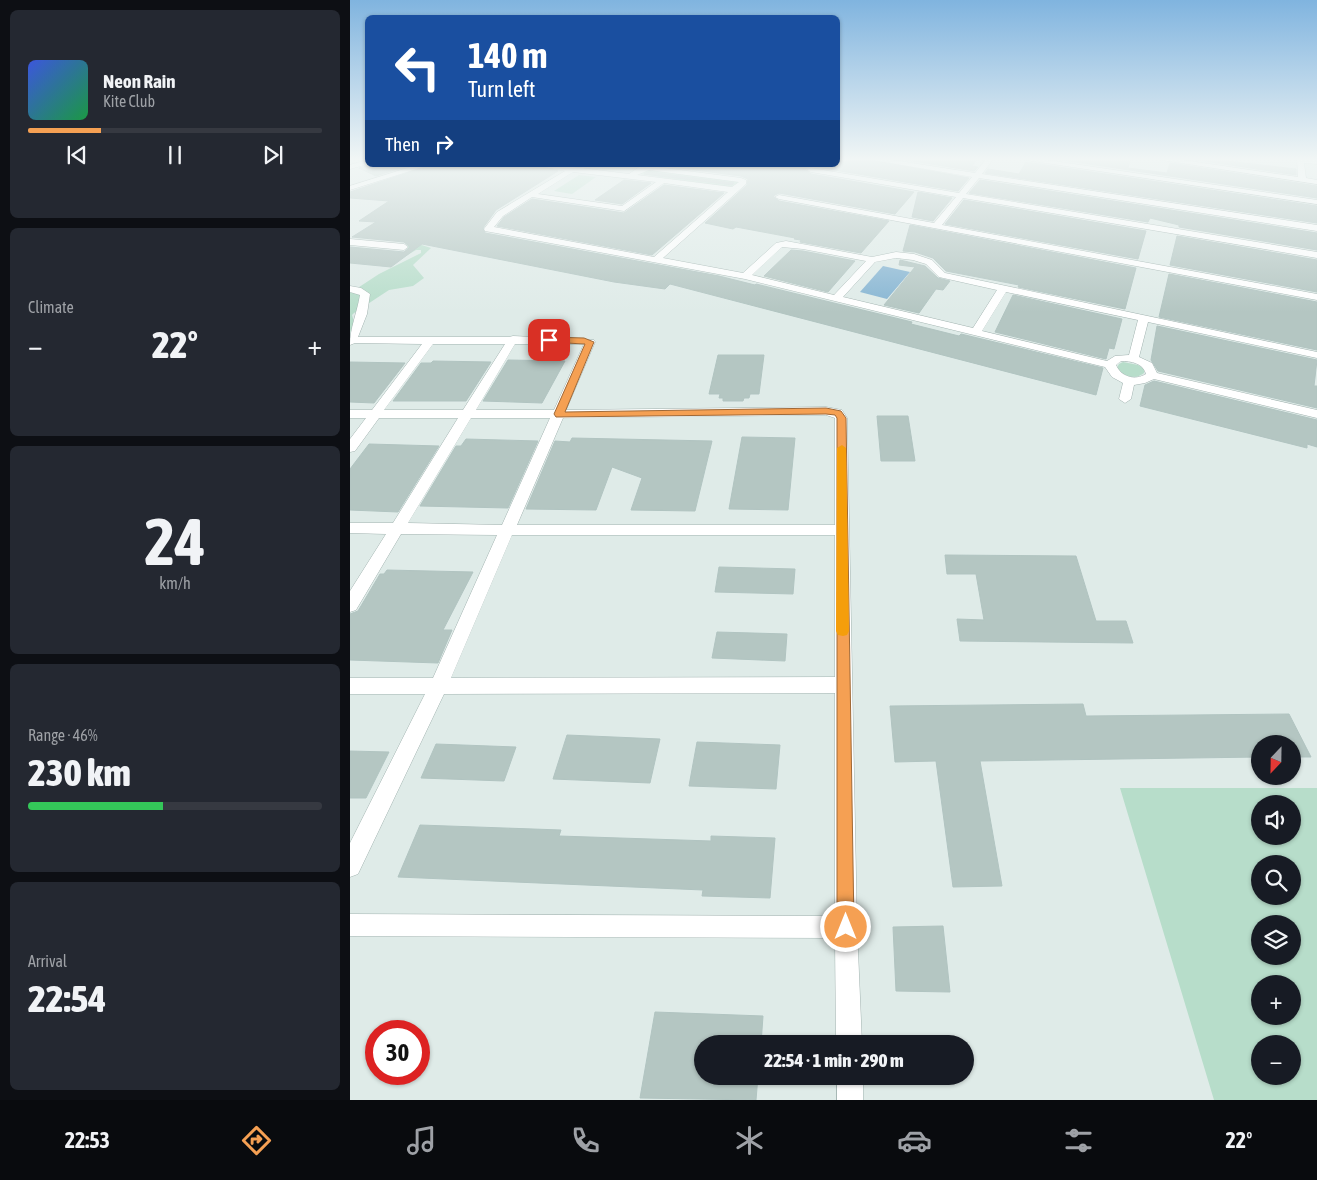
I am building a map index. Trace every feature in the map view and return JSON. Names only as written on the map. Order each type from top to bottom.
[{"type":"street","points":[[508,209],[500,214],[488,229],[745,276],[1110,365]]},
{"type":"street","points":[[657,259],[712,209]]},
{"type":"street","points":[[848,209],[1317,297]]},
{"type":"street","points":[[936,225],[950,209]]},
{"type":"street","points":[[1052,209],[1317,255]]},
{"type":"street","points":[[1195,209],[1317,228]]},
{"type":"street","points":[[350,242],[404,247]]},
{"type":"street","points":[[745,276],[779,246],[786,244],[872,260],[896,255],[914,257],[929,262],[942,275],[1317,355]]},
{"type":"street","points":[[836,299],[872,260]]},
{"type":"street","points":[[976,332],[1003,288]]},
{"type":"street","points":[[350,866],[438,687],[590,342],[584,340],[514,339],[351,341],[362,314],[365,294],[354,290]]},
{"type":"street","points":[[1133,359],[1144,318]]},
{"type":"street","points":[[350,448],[431,339]]},
{"type":"street","points":[[350,605],[514,339]]},
{"type":"street","points":[[1110,365],[1119,358],[1133,359],[1149,367],[1152,375]]},
{"type":"street","points":[[1110,365],[1111,370],[1116,375],[1129,380],[1144,380],[1152,375],[1317,414]]},
{"type":"street","points":[[1125,399],[1129,380]]},
{"type":"street","points":[[350,414],[826,411],[838,413],[841,418],[849,1035]]},
{"type":"street","points":[[350,528],[842,530]]},
{"type":"street","points":[[350,686],[843,685]]},
{"type":"street","points":[[350,924],[846,927]]},
{"type":"street","points":[[850,1085],[850,1100]]},
{"type":"green space","points":[[403,239],[431,248],[413,265],[424,278],[413,286],[389,290],[354,313],[352,315],[354,322],[350,333],[350,293],[379,274],[421,253],[421,250],[416,250],[401,259],[408,246]]},
{"type":"green space","points":[[1123,362],[1138,365],[1144,369],[1144,373],[1133,377],[1126,375],[1117,368]]},
{"type":"green space","points":[[1120,788],[1317,788],[1317,1100],[1214,1100]]},
{"type":"water","points":[[883,266],[910,272],[887,299],[860,292]]},
{"type":"building","points":[[376,209],[497,209],[483,228],[485,233],[756,284],[912,322],[911,324],[959,336],[961,334],[1103,368],[1096,395],[670,284],[665,289],[614,282],[422,244],[391,267],[350,263],[350,247],[404,252],[410,247],[404,242],[352,237],[376,222],[359,221]]},
{"type":"building","points":[[516,209],[600,209],[624,213],[629,209],[705,209],[652,255],[497,226],[504,217]]},
{"type":"building","points":[[720,209],[825,209],[889,221],[861,253],[800,242],[801,240],[795,238],[705,223]]},
{"type":"building","points":[[869,209],[899,209],[895,214]]},
{"type":"building","points":[[914,209],[943,209],[933,221],[912,217]]},
{"type":"building","points":[[957,209],[1019,209],[1146,231],[1138,259],[945,224]]},
{"type":"building","points":[[1070,209],[1167,209],[1317,233],[1317,250],[1179,227],[1179,225],[1150,218],[1148,222]]},
{"type":"building","points":[[1226,209],[1317,209],[1317,223]]},
{"type":"building","points":[[910,225],[1136,268],[1125,309],[946,271],[933,258],[915,252],[903,251]]},
{"type":"building","points":[[1177,236],[1317,260],[1317,292],[1170,265]]},
{"type":"building","points":[[791,250],[855,261],[828,292],[764,276]]},
{"type":"building","points":[[900,260],[925,266],[938,278],[950,281],[943,290],[936,289],[919,313],[884,305],[915,267],[899,265]]},
{"type":"building","points":[[1169,274],[1317,302],[1317,350],[1159,317]]},
{"type":"building","points":[[1013,295],[1122,319],[1114,349],[1109,348],[1106,359],[995,332]]},
{"type":"building","points":[[1157,326],[1317,360],[1314,386],[1317,386],[1317,408],[1158,371],[1151,360]]},
{"type":"building","points":[[718,355],[764,355],[759,394],[750,394],[749,398],[744,398],[743,401],[723,401],[723,398],[719,398],[720,394],[709,394]]},
{"type":"building","points":[[508,360],[565,361],[542,403],[483,401]]},
{"type":"building","points":[[433,361],[491,362],[466,401],[393,401],[421,363],[431,363]]},
{"type":"building","points":[[350,362],[405,363],[374,403],[350,402]]},
{"type":"building","points":[[1154,381],[1317,420],[1317,447],[1307,444],[1307,448],[1140,406],[1145,385]]},
{"type":"building","points":[[877,416],[908,416],[915,461],[881,461]]},
{"type":"building","points":[[742,437],[795,438],[788,510],[729,509]]},
{"type":"building","points":[[572,438],[712,441],[695,511],[631,510],[642,478],[612,467],[596,510],[526,509],[555,441],[570,442]]},
{"type":"building","points":[[466,439],[538,441],[508,508],[420,506],[456,446],[461,446]]},
{"type":"building","points":[[369,444],[439,446],[398,512],[350,510],[350,469]]},
{"type":"building","points":[[945,555],[1076,556],[1096,621],[1126,621],[1133,643],[960,641],[957,619],[984,620],[976,574],[947,574]]},
{"type":"building","points":[[719,567],[795,569],[793,594],[715,592]]},
{"type":"building","points":[[387,570],[473,572],[443,630],[452,630],[438,663],[350,660],[350,614],[358,611],[380,574],[384,574]]},
{"type":"building","points":[[717,632],[787,634],[785,661],[712,658]]},
{"type":"building","points":[[1083,704],[1086,716],[1289,714],[1300,735],[1251,735],[1251,757],[980,761],[1002,886],[953,887],[936,761],[895,762],[890,706]]},
{"type":"building","points":[[567,735],[660,739],[650,783],[553,779]]},
{"type":"building","points":[[1301,737],[1311,757],[1301,757]]},
{"type":"building","points":[[697,742],[780,745],[776,789],[689,786]]},
{"type":"building","points":[[436,744],[516,747],[504,781],[421,778]]},
{"type":"building","points":[[350,751],[389,752],[366,798],[350,798]]},
{"type":"building","points":[[420,825],[561,830],[559,836],[711,841],[711,836],[775,838],[770,898],[702,896],[703,890],[398,877]]},
{"type":"building","points":[[943,926],[950,992],[896,991],[893,927]]},
{"type":"building","points":[[655,1012],[763,1016],[762,1035],[694,1035],[694,1085],[757,1085],[756,1100],[640,1098]]},
{"type":"slow traffic","points":[[842,448],[843,631]]},
{"type":"route","points":[[549,340],[584,340],[590,342],[559,414],[826,411],[838,413],[841,418],[846,927]]}]
